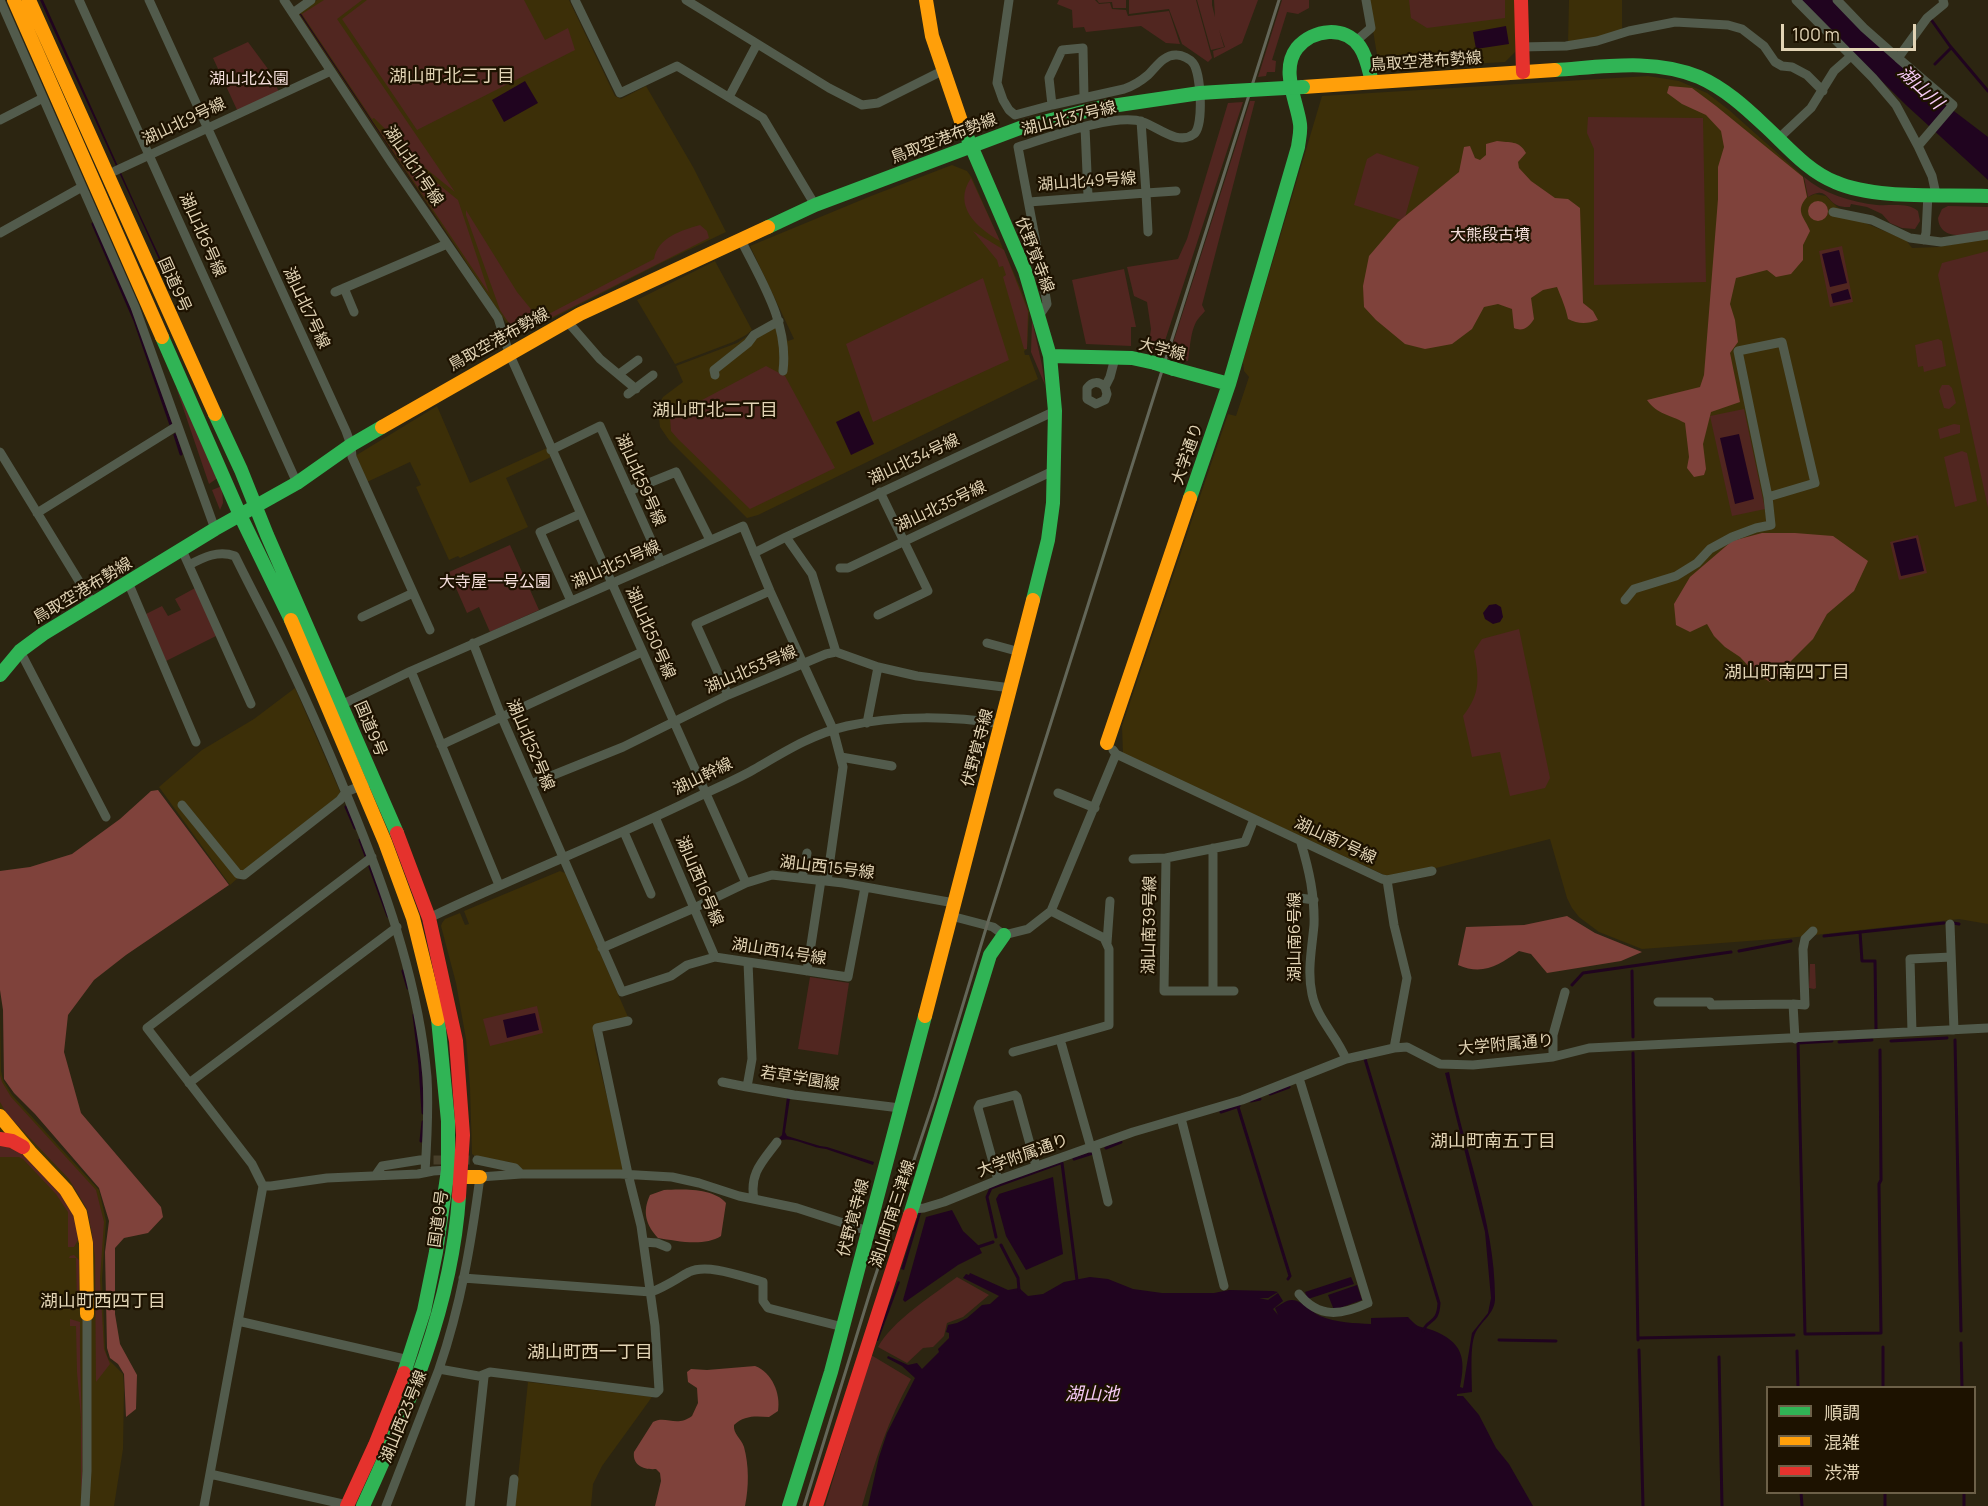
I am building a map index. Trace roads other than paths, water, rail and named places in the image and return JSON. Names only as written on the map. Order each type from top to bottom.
[{"type":"main road","name":"国道9号","points":[[14,0],[240,515],[291,621],[402,887],[413,918],[431,986],[439,1023],[448,1121],[448,1170],[436,1252],[424,1311],[409,1360],[375,1446],[347,1506]]},
{"type":"main road","name":"国道9号","points":[[29,0],[241,470],[399,838],[429,918],[456,1041],[463,1135],[457,1225],[431,1342],[402,1417],[363,1506]]},
{"type":"main road","name":"伏野覚寺線","points":[[789,1506],[831,1372],[1002,724],[1048,540],[1053,503],[1055,411],[1050,356],[1025,271],[971,147],[942,71],[932,36],[926,0]]},
{"type":"main road","points":[[1521,0],[1523,72]]},
{"type":"main road","name":"大学通り","points":[[1112,749],[1229,384],[1293,167],[1300,138],[1300,127],[1290,73],[1291,59],[1301,44],[1310,37],[1323,33],[1344,33],[1356,41]]},
{"type":"main road","points":[[1356,41],[1361,47],[1372,82]]},
{"type":"main road","name":"鳥取空港布勢線","points":[[0,675],[20,651],[42,634],[215,529],[297,483],[351,445],[567,321],[815,205],[1020,128],[1098,108],[1200,93],[1635,65],[1668,67],[1685,71],[1718,87],[1804,163],[1817,173],[1849,188],[1890,195],[1988,196]]},
{"type":"main road","name":"大学線","points":[[1050,356],[1142,359],[1229,384]]},
{"type":"main road","name":"湖山町南三津線","points":[[816,1506],[912,1209],[990,955],[1004,935]]},
{"type":"main road","points":[[0,1116],[66,1190],[81,1217],[87,1251],[87,1314]]},
{"type":"main road","points":[[0,1139],[12,1141],[30,1152]]},
{"type":"main road","points":[[461,1177],[480,1177]]},
{"type":"street","points":[[0,0],[135,307],[215,529]]},
{"type":"street","name":"湖山北6号線","points":[[79,0],[297,483]]},
{"type":"street","name":"湖山北7号線","points":[[149,0],[351,445],[352,457],[430,630]]},
{"type":"street","name":"湖山北11号線","points":[[284,0],[498,318],[509,353]]},
{"type":"street","points":[[292,13],[310,0]]},
{"type":"street","points":[[574,0],[620,93],[677,66],[763,118],[815,205]]},
{"type":"street","points":[[686,0],[829,88],[862,105],[878,103],[942,71]]},
{"type":"street","name":"湖山北37号線","points":[[1009,0],[997,83],[1003,100],[1015,115],[1133,86],[1171,55],[1184,56],[1193,63],[1197,71],[1200,93],[1199,129],[1194,135],[1185,138],[1132,119],[1085,127],[1018,147],[1047,304],[1039,316]]},
{"type":"street","points":[[1356,41],[1371,28],[1366,0]]},
{"type":"street","points":[[1796,0],[1896,105],[1918,146],[1932,176],[1932,194],[1924,240]]},
{"type":"street","points":[[1837,0],[1864,28],[1953,105],[1918,146]]},
{"type":"street","points":[[1898,58],[1927,18],[1944,4],[1943,0]]},
{"type":"street","points":[[1521,47],[1566,46],[1597,41],[1629,31],[1676,22],[1728,25],[1742,29],[1764,46],[1775,62],[1807,75],[1823,91]]},
{"type":"street","points":[[729,97],[757,44]]},
{"type":"street","points":[[1052,105],[1049,78],[1062,50],[1083,48],[1084,97]]},
{"type":"street","points":[[1778,139],[1811,108],[1834,71],[1851,56]]},
{"type":"street","name":"湖山北9号線","points":[[115,171],[331,71]]},
{"type":"street","points":[[0,120],[11,112],[43,98]]},
{"type":"street","name":"湖山北49号線","points":[[1029,202],[1146,193],[1141,121]]},
{"type":"street","points":[[1085,127],[1088,196]]},
{"type":"street","points":[[0,233],[82,187]]},
{"type":"street","points":[[1148,232],[1146,193],[1176,191]]},
{"type":"street","points":[[1833,212],[1872,220],[1910,238],[1941,242],[1988,235]]},
{"type":"street","points":[[741,240],[779,321],[784,355],[783,371]]},
{"type":"street","points":[[354,312],[339,290],[447,244]]},
{"type":"street","points":[[567,321],[600,359],[619,374],[632,391],[653,375]]},
{"type":"street","points":[[715,375],[714,370],[748,343],[754,335],[779,321]]},
{"type":"street","points":[[1625,600],[1634,589],[1676,576],[1697,563],[1710,549],[1732,537],[1771,525],[1768,497],[1738,351],[1782,342],[1815,483],[1768,497]]},
{"type":"street","name":"湖山北50号線","points":[[509,353],[746,883]]},
{"type":"street","points":[[1105,387],[1115,358]]},
{"type":"street","points":[[619,374],[638,360]]},
{"type":"street","name":"湖山北34号線","points":[[786,537],[1055,411]]},
{"type":"street","points":[[37,513],[177,426]]},
{"type":"street","name":"湖山北59号線","points":[[551,450],[600,426],[661,562]]},
{"type":"street","points":[[0,452],[93,604]]},
{"type":"street","name":"湖山北35号線","points":[[840,568],[848,568],[1055,470]]},
{"type":"street","points":[[629,491],[676,472],[710,540]]},
{"type":"street","points":[[878,615],[928,591],[880,492]]},
{"type":"street","points":[[571,601],[540,532],[580,514]]},
{"type":"street","name":"湖山北51号線","points":[[341,705],[411,670],[743,526],[802,665],[833,729],[843,767],[807,971]]},
{"type":"street","points":[[754,553],[786,537],[812,574],[836,652],[878,667],[917,676],[1011,688]]},
{"type":"street","points":[[182,550],[251,704]]},
{"type":"street","points":[[189,565],[203,558],[220,554],[235,556],[323,737],[372,856],[397,927],[415,998],[427,1077],[425,1172]]},
{"type":"street","points":[[129,582],[196,742]]},
{"type":"street","points":[[728,695],[696,624],[770,591]]},
{"type":"street","points":[[362,617],[413,593]]},
{"type":"street","name":"湖山北52号線","points":[[473,643],[502,718],[562,858]]},
{"type":"street","points":[[987,643],[1020,652]]},
{"type":"street","points":[[20,651],[106,817]]},
{"type":"street","points":[[441,745],[642,652]]},
{"type":"street","name":"湖山北53号線","points":[[531,784],[624,747],[728,695],[826,654],[836,652]]},
{"type":"street","points":[[867,723],[878,667]]},
{"type":"street","points":[[411,670],[499,885]]},
{"type":"street","name":"湖山幹線","points":[[429,918],[499,885],[655,818],[752,771],[809,738],[833,729],[895,720],[964,718],[1002,724]]},
{"type":"street","name":"大学通り","points":[[1004,935],[1028,929],[1051,911],[1095,808],[1112,749]]},
{"type":"street","name":"湖山南7号線","points":[[1112,749],[1301,843],[1387,880],[1394,925],[1407,978],[1394,1048]]},
{"type":"street","points":[[841,757],[892,766]]},
{"type":"street","points":[[182,805],[238,874],[244,875],[340,800],[346,792],[374,780]]},
{"type":"street","points":[[1058,793],[1095,808]]},
{"type":"street","name":"湖山西16号線","points":[[655,818],[715,957]]},
{"type":"street","name":"湖山南39号線","points":[[1213,991],[1164,991],[1166,858],[1245,842],[1254,819]]},
{"type":"street","points":[[624,832],[651,894]]},
{"type":"street","name":"湖山南6号線","points":[[1301,843],[1308,865],[1314,900],[1310,967],[1312,995],[1315,1007],[1346,1059]]},
{"type":"street","points":[[1213,848],[1213,991],[1234,990]]},
{"type":"street","points":[[802,878],[807,853]]},
{"type":"street","points":[[204,1506],[263,1185],[252,1164],[147,1028],[372,856]]},
{"type":"street","name":"湖山西14号線","points":[[562,858],[622,992],[671,976],[687,965],[715,957],[848,977],[866,887]]},
{"type":"street","points":[[1133,859],[1166,858]]},
{"type":"street","points":[[1387,880],[1432,871]]},
{"type":"street","name":"湖山西15号線","points":[[602,948],[746,883],[772,875],[866,887],[952,909],[993,927],[1004,935]]},
{"type":"street","points":[[1293,897],[1314,900]]},
{"type":"street","points":[[1013,1052],[1109,1024],[1107,943],[1110,901]]},
{"type":"street","points":[[1051,911],[1104,938],[1107,943]]},
{"type":"street","points":[[1950,924],[1954,1030]]},
{"type":"street","points":[[189,1083],[397,927]]},
{"type":"street","points":[[1658,1002],[1710,1002],[1711,1005],[1805,1005],[1803,949],[1805,939],[1813,931]]},
{"type":"street","points":[[1912,1032],[1910,959],[1951,957]]},
{"type":"street","name":"若草学園線","points":[[748,962],[752,1059],[747,1087],[900,1108]]},
{"type":"street","points":[[1553,1057],[1553,1035],[1564,992]]},
{"type":"street","points":[[1793,1004],[1795,1039]]},
{"type":"street","points":[[628,1021],[597,1028],[644,1242],[651,1292]]},
{"type":"street","name":"大学附属通り","points":[[912,1209],[944,1202],[1036,1166],[1143,1129],[1242,1100],[1346,1059],[1394,1048],[1407,1047],[1440,1064],[1473,1065],[1553,1057],[1589,1048],[1988,1028]]},
{"type":"street","points":[[1060,1039],[1108,1202]]},
{"type":"street","points":[[1299,1078],[1368,1303],[1352,1310],[1334,1313],[1306,1303],[1299,1294]]},
{"type":"street","points":[[722,1082],[747,1087]]},
{"type":"street","points":[[998,1180],[978,1108],[980,1104],[1015,1095],[1017,1097],[1036,1166]]},
{"type":"street","points":[[1181,1118],[1224,1286]]},
{"type":"street","points":[[754,1199],[752,1185],[755,1174],[777,1142]]},
{"type":"street","points":[[375,1176],[382,1166],[420,1160]]},
{"type":"street","points":[[477,1160],[515,1168],[521,1174]]},
{"type":"street","points":[[263,1185],[271,1186],[327,1178],[448,1170]]},
{"type":"street","points":[[439,1369],[453,1329],[464,1278],[480,1177],[521,1174],[628,1174],[672,1177],[797,1208],[868,1231]]},
{"type":"street","points":[[644,1242],[667,1247]]},
{"type":"street","points":[[464,1278],[651,1292],[690,1272],[712,1269],[763,1282],[763,1300],[768,1308],[843,1327]]},
{"type":"street","name":"湖山西23号線","points":[[386,1506],[439,1369],[480,1376],[490,1372],[656,1393],[659,1390],[659,1374],[651,1292]]},
{"type":"street","points":[[85,1506],[87,1314]]},
{"type":"street","points":[[238,1321],[409,1360]]},
{"type":"street","points":[[470,1506],[484,1377],[480,1376]]},
{"type":"street","points":[[210,1474],[347,1506]]},
{"type":"street","points":[[511,1506],[514,1479]]},
{"type":"water","points":[[40,0],[43,0],[180,300],[178,301]]},
{"type":"water","name":"湖山川","points":[[1800,0],[1833,0],[1946,105],[1988,137],[1988,180],[1906,105]]},
{"type":"water","points":[[299,13],[301,14],[487,294]]},
{"type":"water","points":[[1506,26],[1509,44],[1476,49],[1473,32]]},
{"type":"water","points":[[525,81],[538,103],[504,122],[492,100]]},
{"type":"water","points":[[1839,250],[1847,283],[1830,287],[1822,254]]},
{"type":"water","points":[[1848,289],[1851,299],[1833,303],[1831,294]]},
{"type":"water","points":[[859,411],[874,444],[851,455],[836,422]]},
{"type":"water","points":[[1739,434],[1754,499],[1735,504],[1720,438]]},
{"type":"water","points":[[1916,538],[1924,571],[1901,576],[1893,543]]},
{"type":"water","points":[[1496,604],[1501,607],[1503,617],[1500,622],[1493,624],[1485,619],[1483,613],[1489,605]]},
{"type":"water","points":[[535,1013],[539,1030],[507,1038],[503,1020]]},
{"type":"water","name":"湖山池","points":[[1449,1072],[1490,1240],[1495,1297],[1493,1309],[1474,1337],[1472,1392],[1457,1394],[1457,1396],[1463,1396],[1479,1415],[1496,1448],[1509,1464],[1533,1506],[868,1506],[887,1433],[915,1378],[902,1366],[887,1358],[888,1356],[908,1365],[917,1363],[922,1369],[949,1338],[949,1333],[946,1332],[948,1325],[967,1318],[982,1305],[990,1304],[999,1296],[963,1278],[970,1273],[1008,1290],[1019,1288],[1028,1296],[1043,1294],[1064,1282],[1090,1277],[1108,1279],[1133,1289],[1162,1293],[1214,1293],[1229,1290],[1278,1292],[1268,1298],[1259,1298],[1268,1300],[1278,1293],[1283,1301],[1273,1309],[1278,1315],[1275,1308],[1292,1300],[1320,1316],[1339,1321],[1371,1324],[1371,1318],[1408,1317],[1417,1326],[1442,1335],[1456,1346],[1462,1359],[1460,1387],[1463,1388],[1472,1333],[1488,1313],[1491,1298],[1485,1232],[1445,1073]]},
{"type":"water","points":[[787,1097],[790,1098],[785,1132],[787,1136],[874,1162],[873,1165],[826,1149],[792,1140],[781,1140],[779,1138],[782,1135]]},
{"type":"water","points":[[1053,1177],[1063,1254],[1026,1270],[1006,1236],[996,1199],[999,1194]]},
{"type":"water","points":[[952,1210],[963,1231],[978,1245],[982,1253],[958,1265],[905,1302],[903,1300],[926,1217]]},
{"type":"water","points":[[919,1212],[921,1213],[904,1270],[901,1269]]},
{"type":"water","points":[[1351,1277],[1354,1284],[1308,1299],[1305,1292]]},
{"type":"water","points":[[898,1281],[900,1282],[878,1341],[875,1340]]},
{"type":"water","points":[[1357,1285],[1362,1300],[1334,1310],[1328,1295]]},
{"type":"waterway","points":[[1930,18],[1988,91]]},
{"type":"waterway","points":[[1935,64],[1951,48]]},
{"type":"waterway","points":[[93,224],[135,321],[171,425]]},
{"type":"waterway","points":[[175,435],[181,454]]},
{"type":"waterway","points":[[346,807],[355,828]]},
{"type":"waterway","points":[[360,840],[366,856]]},
{"type":"waterway","points":[[370,867],[388,916]]},
{"type":"waterway","points":[[1824,936],[1944,923]]},
{"type":"waterway","points":[[1953,923],[1959,924]]},
{"type":"waterway","points":[[1860,932],[1862,961],[1875,961],[1876,1029]]},
{"type":"waterway","points":[[1739,951],[1791,941]]},
{"type":"waterway","points":[[1572,985],[1583,973],[1731,952]]},
{"type":"waterway","points":[[403,971],[408,988]]},
{"type":"waterway","points":[[1632,971],[1633,1037]]},
{"type":"waterway","points":[[414,1015],[423,1113]]},
{"type":"waterway","points":[[1891,1041],[1947,1038]]},
{"type":"waterway","points":[[1839,1042],[1872,1040]]},
{"type":"waterway","points":[[1955,1040],[1961,1331]]},
{"type":"waterway","points":[[1832,1041],[1798,1043],[1805,1334],[1881,1333],[1880,1050]]},
{"type":"waterway","points":[[1633,1053],[1638,1340]]},
{"type":"waterway","points":[[1365,1059],[1439,1303],[1437,1315],[1423,1331]]},
{"type":"waterway","points":[[1270,1094],[1289,1087]]},
{"type":"waterway","points":[[1251,1101],[1260,1099]]},
{"type":"waterway","points":[[1221,1112],[1239,1106]]},
{"type":"waterway","points":[[1238,1107],[1290,1276],[1288,1279]]},
{"type":"waterway","points":[[421,1141],[423,1122]]},
{"type":"waterway","points":[[1106,1148],[1121,1142]]},
{"type":"waterway","points":[[1074,1159],[1093,1153]]},
{"type":"waterway","points":[[996,1237],[987,1197],[991,1188],[1060,1163]]},
{"type":"waterway","points":[[1062,1163],[1077,1280]]},
{"type":"waterway","points":[[978,1247],[993,1242]]},
{"type":"waterway","points":[[1001,1245],[1018,1278],[1019,1290]]},
{"type":"waterway","points":[[1638,1338],[1794,1335]]},
{"type":"waterway","points":[[1499,1340],[1556,1341]]},
{"type":"waterway","points":[[1961,1343],[1962,1386]]},
{"type":"waterway","points":[[1883,1347],[1883,1386]]},
{"type":"waterway","points":[[1639,1350],[1643,1506]]},
{"type":"waterway","points":[[1797,1351],[1798,1386]]},
{"type":"waterway","points":[[1719,1357],[1722,1506]]},
{"type":"waterway","points":[[1801,1494],[1802,1506]]},
{"type":"waterway","points":[[1885,1494],[1885,1506]]},
{"type":"waterway","points":[[1964,1494],[1964,1506]]},
{"type":"tunnel","points":[[420,1160],[477,1160]]},
{"type":"railway","points":[[804,1506],[872,1286],[935,1097],[987,925],[1279,0]]},
{"type":"district","name":"湖山町北三丁目","points":[[452,77]]},
{"type":"district","name":"湖山町北二丁目","points":[[715,411]]},
{"type":"district","name":"湖山町南四丁目","points":[[1787,673]]},
{"type":"district","name":"湖山町南五丁目","points":[[1493,1142]]},
{"type":"district","name":"湖山町西四丁目","points":[[103,1302]]},
{"type":"district","name":"湖山町西一丁目","points":[[590,1353]]},
{"type":"park label","name":"湖山北公園","points":[[249,80]]},
{"type":"park label","name":"大熊段古墳","points":[[1490,236]]},
{"type":"park label","name":"大寺屋一号公園","points":[[495,583]]}]
